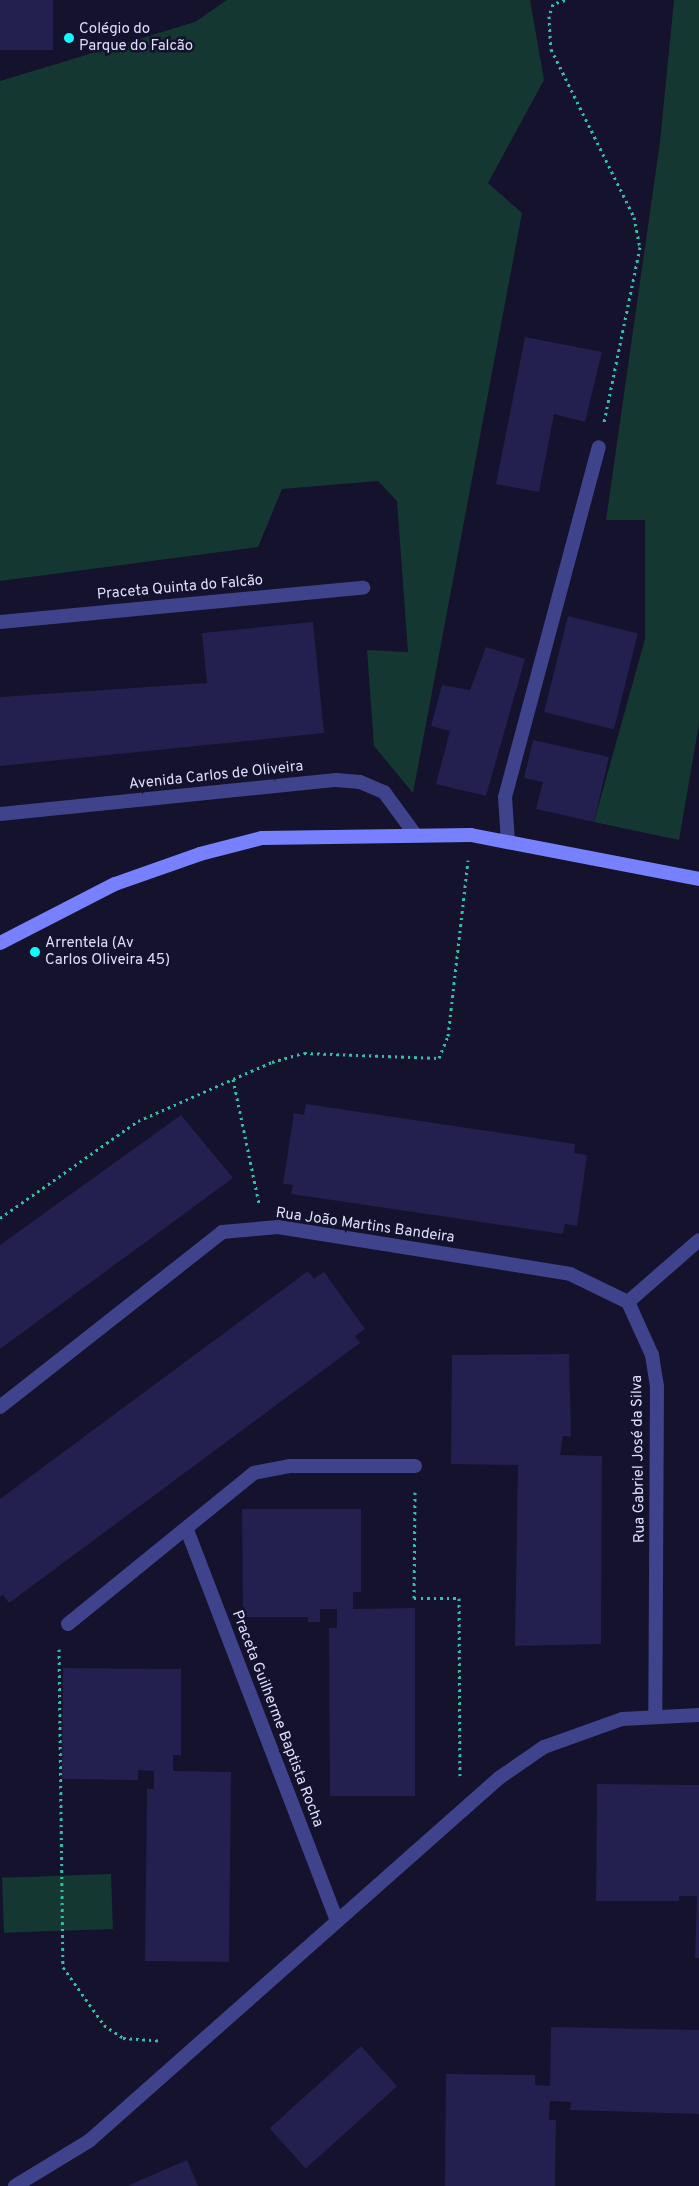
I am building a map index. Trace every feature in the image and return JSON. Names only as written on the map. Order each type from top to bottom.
[{"type":"main road","points":[[0,943],[116,884],[200,854],[262,838],[414,833],[471,835],[699,879]]},
{"type":"street","points":[[508,842],[505,797],[599,447]]},
{"type":"street","name":"Praceta Quinta do Falcão","points":[[0,622],[363,588]]},
{"type":"street","name":"Avenida Carlos de Oliveira","points":[[0,814],[336,780],[360,782],[384,792],[414,833]]},
{"type":"street","name":"Rua João Martins Bandeira","points":[[0,1407],[222,1232],[278,1227],[570,1274],[628,1302]]},
{"type":"street","points":[[628,1302],[699,1240]]},
{"type":"street","name":"Rua Gabriel José da Silva","points":[[628,1302],[652,1355],[657,1387],[655,1715]]},
{"type":"street","points":[[68,1624],[187,1530],[254,1473],[270,1467],[415,1466]]},
{"type":"street","name":"Praceta Guilherme Baptista Rocha","points":[[187,1530],[337,1921]]},
{"type":"street","points":[[15,2186],[88,2141],[461,1811],[544,1747],[592,1727],[655,1715],[699,1715]]},
{"type":"path","points":[[566,0],[553,4],[549,16],[551,49],[634,217],[640,247],[599,447]]},
{"type":"path","points":[[0,1218],[138,1121],[233,1079],[304,1053],[439,1058],[448,1036],[471,835]]},
{"type":"path","points":[[233,1079],[264,1228]]},
{"type":"path","points":[[415,1466],[414,1598],[459,1598],[461,1811]]},
{"type":"path","points":[[68,1624],[58,1652],[63,1967],[104,2025],[123,2038],[197,2044]]},
{"type":"green space","points":[[227,0],[530,0],[544,80],[488,183],[522,213],[413,793],[374,746],[367,650],[408,652],[397,501],[378,481],[282,489],[258,547],[0,581],[0,81],[195,22]]},
{"type":"green space","points":[[674,0],[699,0],[699,724],[679,840],[594,822],[645,639],[645,520],[606,520],[660,142]]},
{"type":"green space","points":[[111,1874],[113,1929],[4,1933],[2,1878]]},
{"type":"building","points":[[0,0],[53,0],[53,50],[0,50]]},
{"type":"building","points":[[525,337],[602,352],[585,422],[554,414],[539,492],[496,484]]},
{"type":"building","points":[[568,616],[638,633],[614,729],[544,712]]},
{"type":"building","points":[[313,622],[324,733],[0,766],[0,697],[207,683],[202,633]]},
{"type":"building","points":[[486,647],[525,659],[486,796],[436,784],[450,731],[431,726],[442,685],[470,690]]},
{"type":"building","points":[[533,740],[609,757],[594,822],[536,809],[543,782],[524,778]]},
{"type":"building","points":[[306,1104],[575,1144],[574,1153],[587,1155],[577,1226],[565,1224],[563,1234],[291,1194],[293,1185],[283,1184],[294,1113],[304,1115]]},
{"type":"building","points":[[181,1115],[233,1178],[0,1349],[0,1245]]},
{"type":"building","points":[[308,1271],[314,1279],[324,1272],[365,1329],[355,1336],[360,1343],[9,1603],[3,1595],[0,1597],[0,1499]]},
{"type":"building","points":[[569,1354],[571,1437],[563,1436],[560,1455],[602,1456],[601,1644],[515,1646],[518,1465],[451,1464],[452,1355]]},
{"type":"building","points":[[242,1509],[361,1509],[361,1592],[353,1592],[353,1609],[415,1608],[415,1796],[330,1796],[329,1628],[337,1628],[337,1609],[320,1609],[320,1622],[308,1622],[308,1617],[243,1617]]},
{"type":"building","points":[[63,1668],[181,1669],[181,1755],[173,1755],[173,1771],[231,1772],[229,1962],[145,1961],[147,1789],[154,1789],[154,1771],[138,1770],[138,1780],[62,1779]]},
{"type":"building","points":[[597,1784],[699,1785],[699,1958],[695,1958],[697,1896],[679,1896],[679,1901],[596,1901]]},
{"type":"building","points":[[551,2027],[699,2030],[699,2114],[570,2110],[571,2102],[550,2101],[549,2120],[556,2120],[555,2186],[445,2186],[446,2074],[535,2075],[535,2085],[550,2086]]},
{"type":"building","points":[[361,2046],[397,2086],[306,2168],[270,2128]]},
{"type":"building","points":[[187,2160],[198,2186],[127,2186]]},
{"type":"place","name":"Colégio do Parque do Falcão","points":[[69,38]]},
{"type":"place","name":"Arrentela (Av Carlos Oliveira 45)","points":[[35,952]]}]
